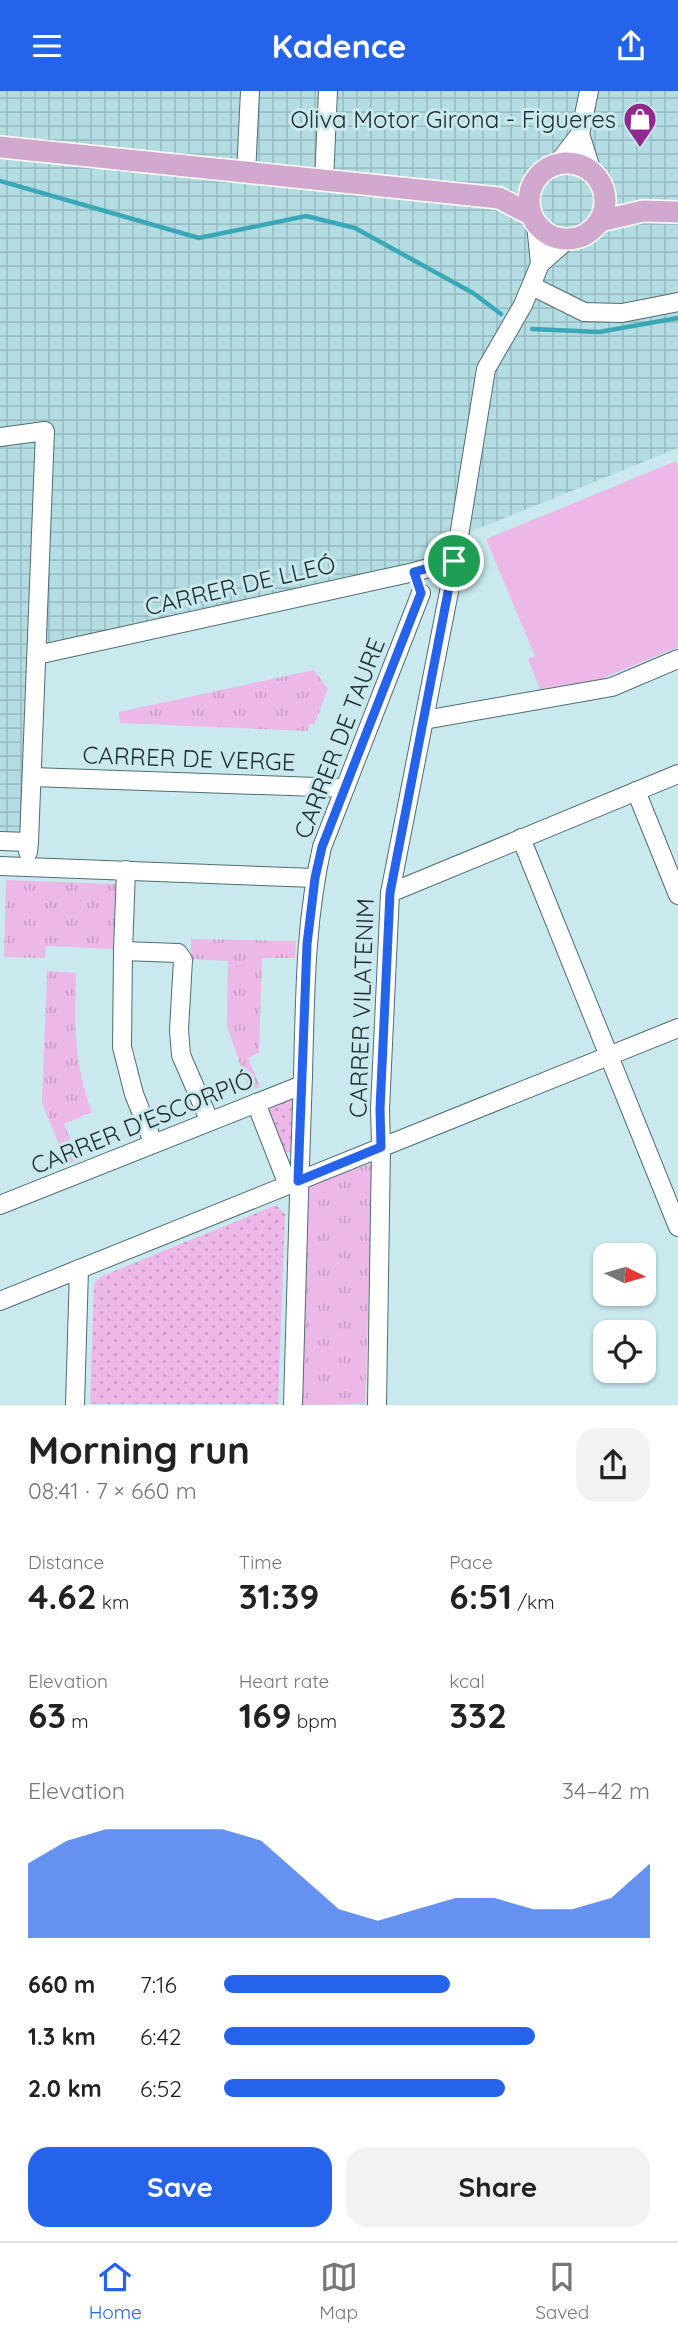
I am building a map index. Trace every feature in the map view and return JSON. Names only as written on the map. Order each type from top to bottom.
[{"type":"main road","points":[[0,147],[499,198],[533,219],[546,234],[567,240],[583,236],[600,221],[643,211],[678,212]]},
{"type":"main road","points":[[533,219],[528,202],[533,183],[543,171],[557,164],[579,165],[592,172],[603,191],[605,203],[600,221]]},
{"type":"main road","points":[[499,198],[533,183]]},
{"type":"main road","points":[[603,191],[643,211]]},
{"type":"street","points":[[246,174],[250,91]]},
{"type":"street","points":[[324,181],[328,91]]},
{"type":"street","points":[[557,164],[580,134],[589,91]]},
{"type":"street","points":[[580,134],[592,172]]},
{"type":"street","name":"CARRER VILATENIM","points":[[533,219],[540,264]]},
{"type":"street","name":"CARRER VILATENIM","points":[[377,1405],[380,1109],[390,893],[448,596],[486,369],[513,324],[540,264],[567,240]]},
{"type":"street","points":[[532,286],[584,312],[622,313],[678,302]]},
{"type":"street","points":[[0,436],[45,431],[27,866]]},
{"type":"street","name":"CARRER DE LLEÓ","points":[[37,655],[454,561]]},
{"type":"street","points":[[414,572],[421,593],[448,596]]},
{"type":"street","name":"CARRER DE TAURE","points":[[293,1405],[293,1183],[302,1084],[307,944],[315,878],[322,847],[421,593]]},
{"type":"street","points":[[424,720],[612,687],[678,659]]},
{"type":"street","points":[[390,893],[678,774]]},
{"type":"street","name":"CARRER DE VERGE","points":[[32,777],[345,788]]},
{"type":"street","points":[[636,791],[678,895]]},
{"type":"street","points":[[521,838],[678,1227]]},
{"type":"street","points":[[0,841],[29,842]]},
{"type":"street","points":[[0,866],[315,878]]},
{"type":"street","points":[[127,870],[122,1047],[134,1094],[153,1142]]},
{"type":"street","points":[[123,951],[178,953],[183,960],[179,1030],[181,1055],[209,1120]]},
{"type":"street","points":[[0,1301],[678,1028]]},
{"type":"street","name":"CARRER D'ESCORPIÓ","points":[[0,1205],[302,1084]]},
{"type":"street","points":[[256,1103],[293,1183]]},
{"type":"street","points":[[75,1405],[79,1269]]},
{"type":"shaded area","points":[[0,91],[678,91],[678,448],[470,532],[455,561],[38,655],[29,843],[0,842]]},
{"type":"green space","points":[[676,461],[678,647],[598,680],[540,689],[528,659],[535,656],[486,539]]},
{"type":"green space","points":[[314,670],[328,689],[314,725],[310,723],[307,731],[120,723],[119,712]]},
{"type":"green space","points":[[6,880],[116,884],[113,949],[46,946],[45,958],[4,957]]},
{"type":"green space","points":[[191,939],[296,941],[295,958],[262,958],[259,1052],[248,1058],[260,1087],[249,1090],[227,1026],[228,961],[191,959]]},
{"type":"green space","points":[[47,971],[76,973],[78,1059],[92,1112],[64,1124],[78,1160],[67,1164],[42,1103]]},
{"type":"green space","points":[[294,1097],[292,1150],[288,1153],[266,1107]]},
{"type":"green space","points":[[373,1163],[365,1404],[301,1405],[308,1185]]},
{"type":"green space","points":[[276,1205],[285,1214],[278,1404],[90,1404],[94,1284],[100,1277]]},
{"type":"waterway","points":[[0,181],[199,238],[306,216],[355,228],[473,293],[501,314]]},
{"type":"waterway","points":[[532,329],[599,332],[678,318]]},
{"type":"place","name":"Oliva Motor Girona - Figueres","points":[[640,149]]},
{"type":"route","points":[[454,561],[390,893],[380,1109],[381,1147],[298,1181],[307,944],[315,878],[322,847],[421,593],[414,572],[454,561]]}]
